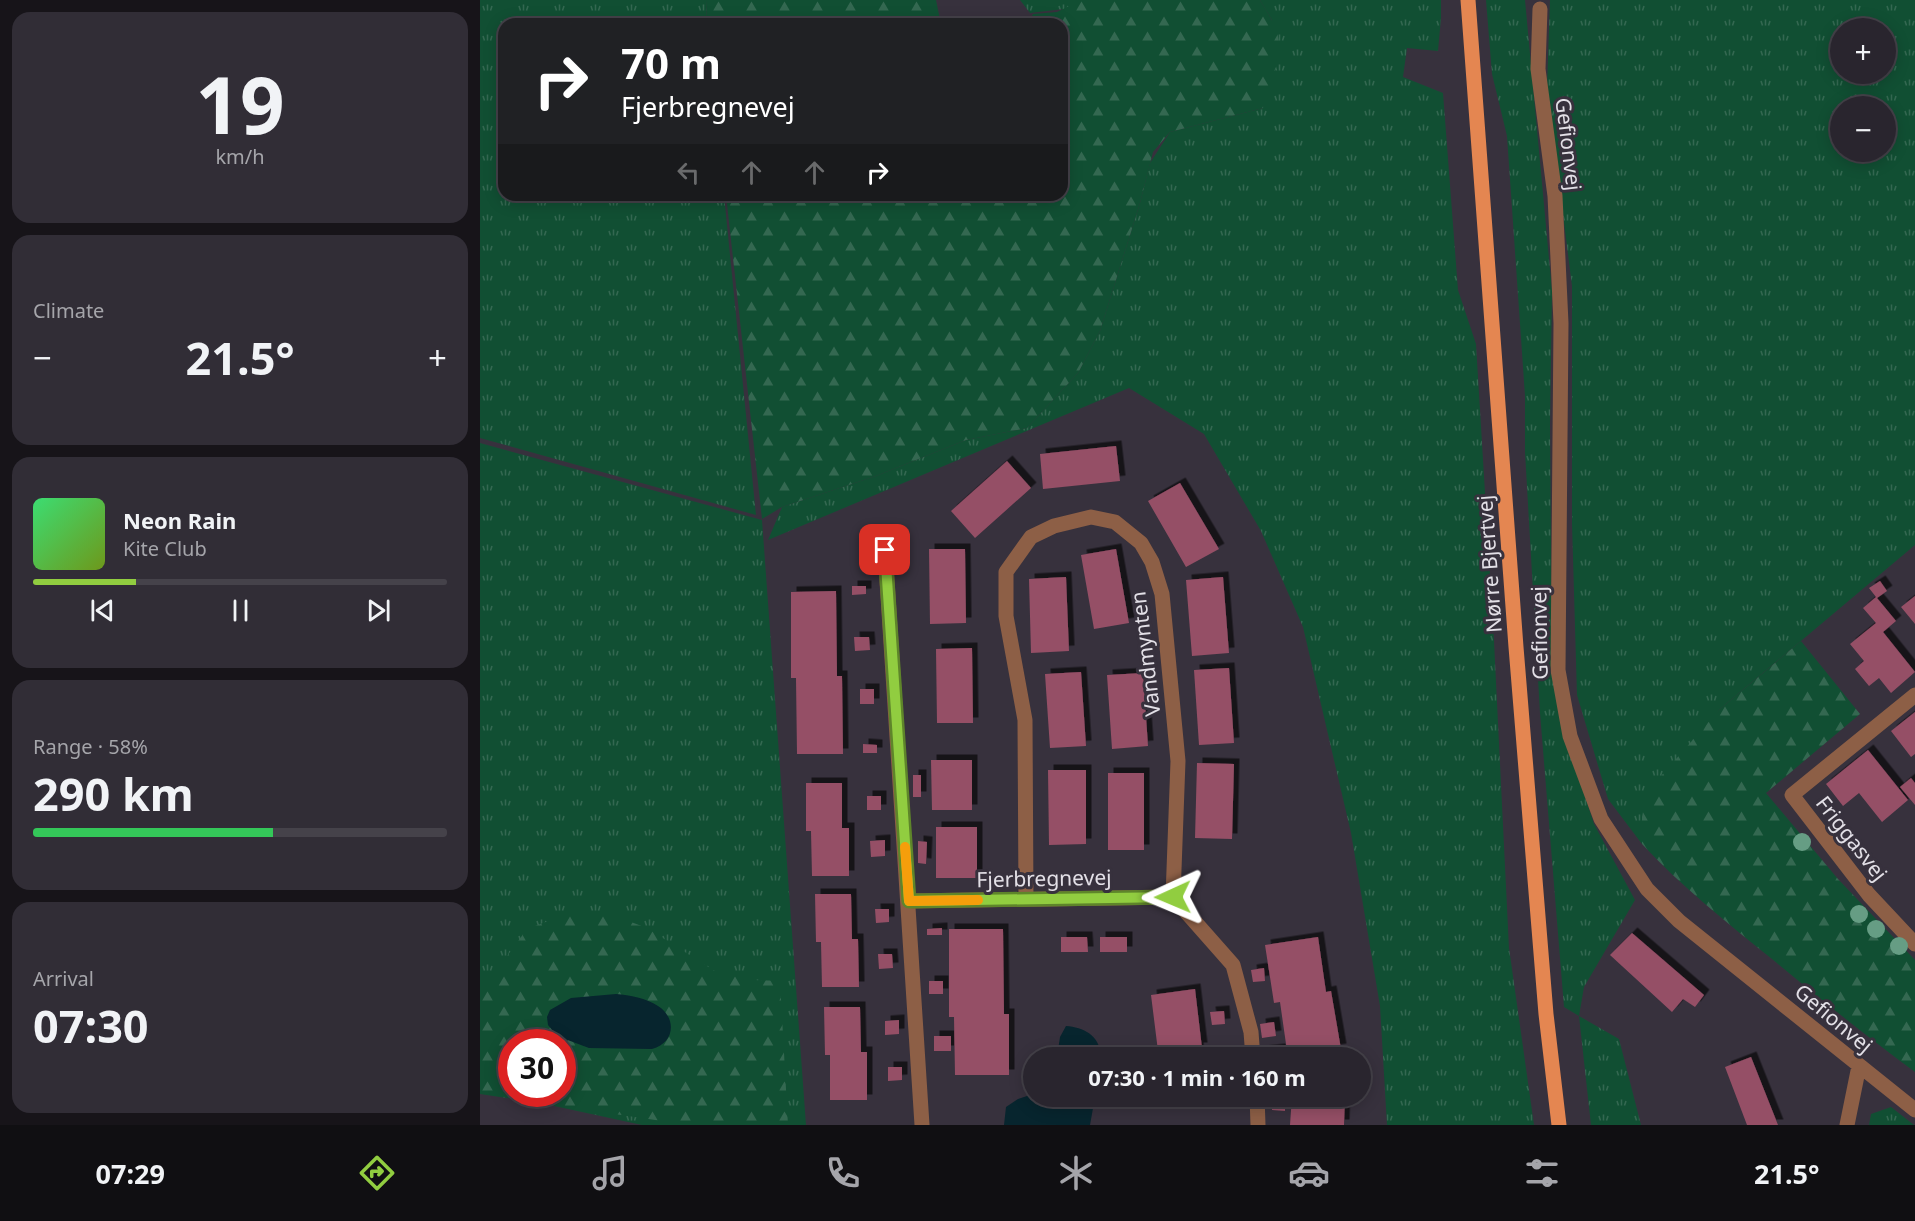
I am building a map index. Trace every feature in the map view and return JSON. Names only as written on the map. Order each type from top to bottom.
[{"type":"main road","name":"Nørre Bjertvej","points":[[1468,0],[1517,659],[1546,1014],[1559,1125]]},
{"type":"street","name":"Gefionvej","points":[[1540,9],[1538,69],[1555,196],[1561,323],[1558,670],[1570,736],[1601,819],[1647,890],[1679,921],[1915,1110]]},
{"type":"street","name":"Vandmynten","points":[[1026,899],[1026,720],[1006,616],[1006,572],[1031,537],[1054,526],[1090,517],[1114,522],[1141,543],[1152,562],[1162,594],[1178,761],[1173,897]]},
{"type":"street","points":[[885,550],[922,1125]]},
{"type":"street","name":"Friggasvej","points":[[1915,695],[1792,795],[1869,895],[1915,944]]},
{"type":"street","points":[[1173,897],[1233,965],[1251,1032],[1252,1047]]},
{"type":"street","name":"Fjerbregnevej","points":[[909,901],[1173,897]]},
{"type":"street","points":[[1847,1125],[1859,1066]]},
{"type":"street","points":[[1257,1107],[1258,1125]]},
{"type":"green space","points":[[480,0],[706,0],[707,18],[498,18],[498,201],[725,201],[756,515],[480,438]]},
{"type":"green space","points":[[706,0],[936,0],[940,18],[707,18]]},
{"type":"green space","points":[[1020,0],[1140,0],[1030,13]]},
{"type":"green space","points":[[1081,0],[1260,0],[1275,26],[1279,43],[1276,67],[1263,108],[1170,132],[1153,152],[1140,203],[1100,331],[1078,373],[1027,428],[966,440],[876,476],[782,507],[762,519],[727,201],[1068,201],[1068,18],[1031,18],[1033,14],[1057,12]]},
{"type":"green space","points":[[1260,0],[1441,0],[1438,51],[1407,48],[1403,77],[1443,93],[1458,290],[1476,344],[1509,948],[1534,1125],[1387,1125],[1380,1006],[1351,833],[1303,627],[1261,531],[1204,434],[1129,388],[768,540],[782,507],[876,476],[966,440],[1027,428],[1078,373],[1100,331],[1140,203],[1150,163],[1170,132],[1263,108],[1272,20]]},
{"type":"green space","points":[[1486,0],[1525,0],[1552,291],[1550,425],[1552,656],[1562,725],[1594,824],[1635,900],[1584,987],[1579,1016],[1564,1007],[1540,713],[1525,452],[1525,396],[1507,136],[1492,74]]},
{"type":"green space","points":[[1550,0],[1915,0],[1915,545],[1720,709],[1642,817],[1642,844],[1608,799],[1577,695],[1572,524],[1572,286],[1547,87]]},
{"type":"green space","points":[[480,443],[762,520],[806,1125],[642,1125],[559,1107],[576,1107],[576,1029],[498,1029],[498,1094],[480,1090]]},
{"type":"green space","points":[[1801,641],[1860,714],[1766,793],[1838,879],[1915,960],[1915,1072],[1721,918],[1672,875],[1642,844],[1642,817],[1647,792],[1720,709]]},
{"type":"green space","points":[[607,913],[647,928],[718,973],[753,980],[780,981],[788,1125],[689,1125],[568,1107],[576,1107],[576,1029],[498,1029],[498,1097],[480,1094],[480,993],[527,929],[567,914]]},
{"type":"green space","points":[[1579,1016],[1619,1039],[1641,1125],[1591,1125]]},
{"type":"green space","points":[[1891,1107],[1914,1125],[1869,1125],[1871,1114]]},
{"type":"water","points":[[616,994],[643,999],[664,1011],[671,1023],[669,1036],[660,1046],[652,1049],[589,1048],[576,1043],[576,1029],[551,1029],[547,1017],[550,1010],[571,998]]},
{"type":"water","points":[[1066,1026],[1079,1028],[1091,1034],[1099,1047],[1058,1047],[1060,1037]]},
{"type":"water","points":[[1023,1097],[1023,1107],[1093,1107],[1090,1125],[1004,1125],[1006,1107]]},
{"type":"building","points":[[1116,446],[1120,481],[1043,489],[1040,454]]},
{"type":"building","points":[[1007,461],[1031,488],[975,538],[951,511]]},
{"type":"building","points":[[1180,483],[1219,549],[1186,567],[1148,501]]},
{"type":"building","points":[[929,549],[965,549],[966,623],[930,624]]},
{"type":"building","points":[[1116,549],[1129,623],[1094,629],[1081,555]]},
{"type":"building","points":[[1066,577],[1069,651],[1031,653],[1029,579]]},
{"type":"building","points":[[1223,577],[1229,653],[1192,656],[1186,580]]},
{"type":"building","points":[[1880,581],[1887,591],[1877,598],[1896,621],[1883,632],[1915,672],[1891,693],[1879,678],[1869,686],[1855,669],[1864,661],[1850,644],[1876,623],[1863,608],[1876,597],[1869,588]]},
{"type":"building","points":[[852,586],[866,586],[866,594],[852,595]]},
{"type":"building","points":[[836,591],[837,676],[842,676],[843,754],[797,754],[796,678],[791,678],[791,592]]},
{"type":"building","points":[[1915,596],[1915,624],[1901,607]]},
{"type":"building","points":[[854,637],[869,637],[870,650],[855,651]]},
{"type":"building","points":[[972,648],[973,723],[937,723],[936,649]]},
{"type":"building","points":[[1229,668],[1234,743],[1199,745],[1194,670]]},
{"type":"building","points":[[1081,672],[1086,746],[1050,748],[1045,674]]},
{"type":"building","points":[[1143,673],[1148,746],[1112,749],[1107,675]]},
{"type":"building","points":[[860,689],[874,689],[874,704],[860,704]]},
{"type":"building","points":[[1915,712],[1915,754],[1911,757],[1891,731]]},
{"type":"building","points":[[863,744],[877,745],[877,753],[863,753]]},
{"type":"building","points":[[1868,750],[1908,800],[1882,822],[1859,793],[1843,806],[1826,784]]},
{"type":"building","points":[[931,760],[972,760],[972,810],[932,810]]},
{"type":"building","points":[[1197,763],[1234,764],[1232,839],[1195,838]]},
{"type":"building","points":[[1048,770],[1086,770],[1086,844],[1049,845]]},
{"type":"building","points":[[1108,773],[1144,773],[1144,850],[1108,850]]},
{"type":"building","points":[[913,775],[921,775],[921,797],[913,797]]},
{"type":"building","points":[[1911,778],[1915,783],[1915,805],[1900,787]]},
{"type":"building","points":[[806,783],[842,783],[842,828],[849,828],[849,876],[812,876],[811,831],[806,831]]},
{"type":"building","points":[[867,796],[881,796],[881,810],[867,810]]},
{"type":"building","points":[[936,827],[977,827],[977,878],[936,878]]},
{"type":"building","points":[[885,840],[885,856],[871,857],[870,841]]},
{"type":"building","points":[[918,841],[927,842],[926,864],[918,863]]},
{"type":"building","points":[[815,894],[851,894],[852,939],[858,939],[859,987],[822,987],[821,942],[816,942]]},
{"type":"building","points":[[875,909],[889,909],[889,922],[876,923]]},
{"type":"building","points":[[942,928],[942,935],[927,935],[927,929]]},
{"type":"building","points":[[949,929],[1003,929],[1004,1014],[1009,1014],[1009,1075],[955,1075],[954,1017],[949,1017]]},
{"type":"building","points":[[1632,933],[1704,995],[1695,1007],[1683,999],[1672,1012],[1610,955]]},
{"type":"building","points":[[1061,937],[1087,937],[1088,952],[1061,952]]},
{"type":"building","points":[[1100,937],[1127,937],[1127,952],[1100,952]]},
{"type":"building","points":[[1318,937],[1326,992],[1331,991],[1341,1047],[1286,1047],[1280,1002],[1274,1003],[1265,945]]},
{"type":"building","points":[[878,954],[892,954],[893,968],[879,969]]},
{"type":"building","points":[[1264,968],[1265,981],[1253,982],[1251,970]]},
{"type":"building","points":[[929,981],[943,981],[943,994],[929,994]]},
{"type":"building","points":[[1195,989],[1202,1047],[1158,1047],[1151,995]]},
{"type":"building","points":[[824,1007],[860,1007],[861,1052],[867,1052],[867,1100],[830,1100],[830,1055],[825,1055]]},
{"type":"building","points":[[1224,1011],[1225,1024],[1212,1025],[1210,1012]]},
{"type":"building","points":[[899,1020],[899,1034],[885,1035],[885,1021]]},
{"type":"building","points":[[1274,1022],[1276,1036],[1262,1038],[1260,1024]]},
{"type":"building","points":[[934,1036],[951,1036],[951,1051],[934,1051]]},
{"type":"building","points":[[1751,1057],[1778,1125],[1747,1125],[1725,1067]]},
{"type":"building","points":[[888,1067],[902,1067],[902,1080],[888,1081]]},
{"type":"building","points":[[1272,1107],[1285,1107],[1285,1111],[1272,1110]]},
{"type":"building","points":[[1291,1107],[1345,1107],[1344,1125],[1290,1125]]},
{"type":"slow traffic","points":[[905,847],[909,901],[978,900]]},
{"type":"route","points":[[885,550],[909,901],[1173,897]]}]
